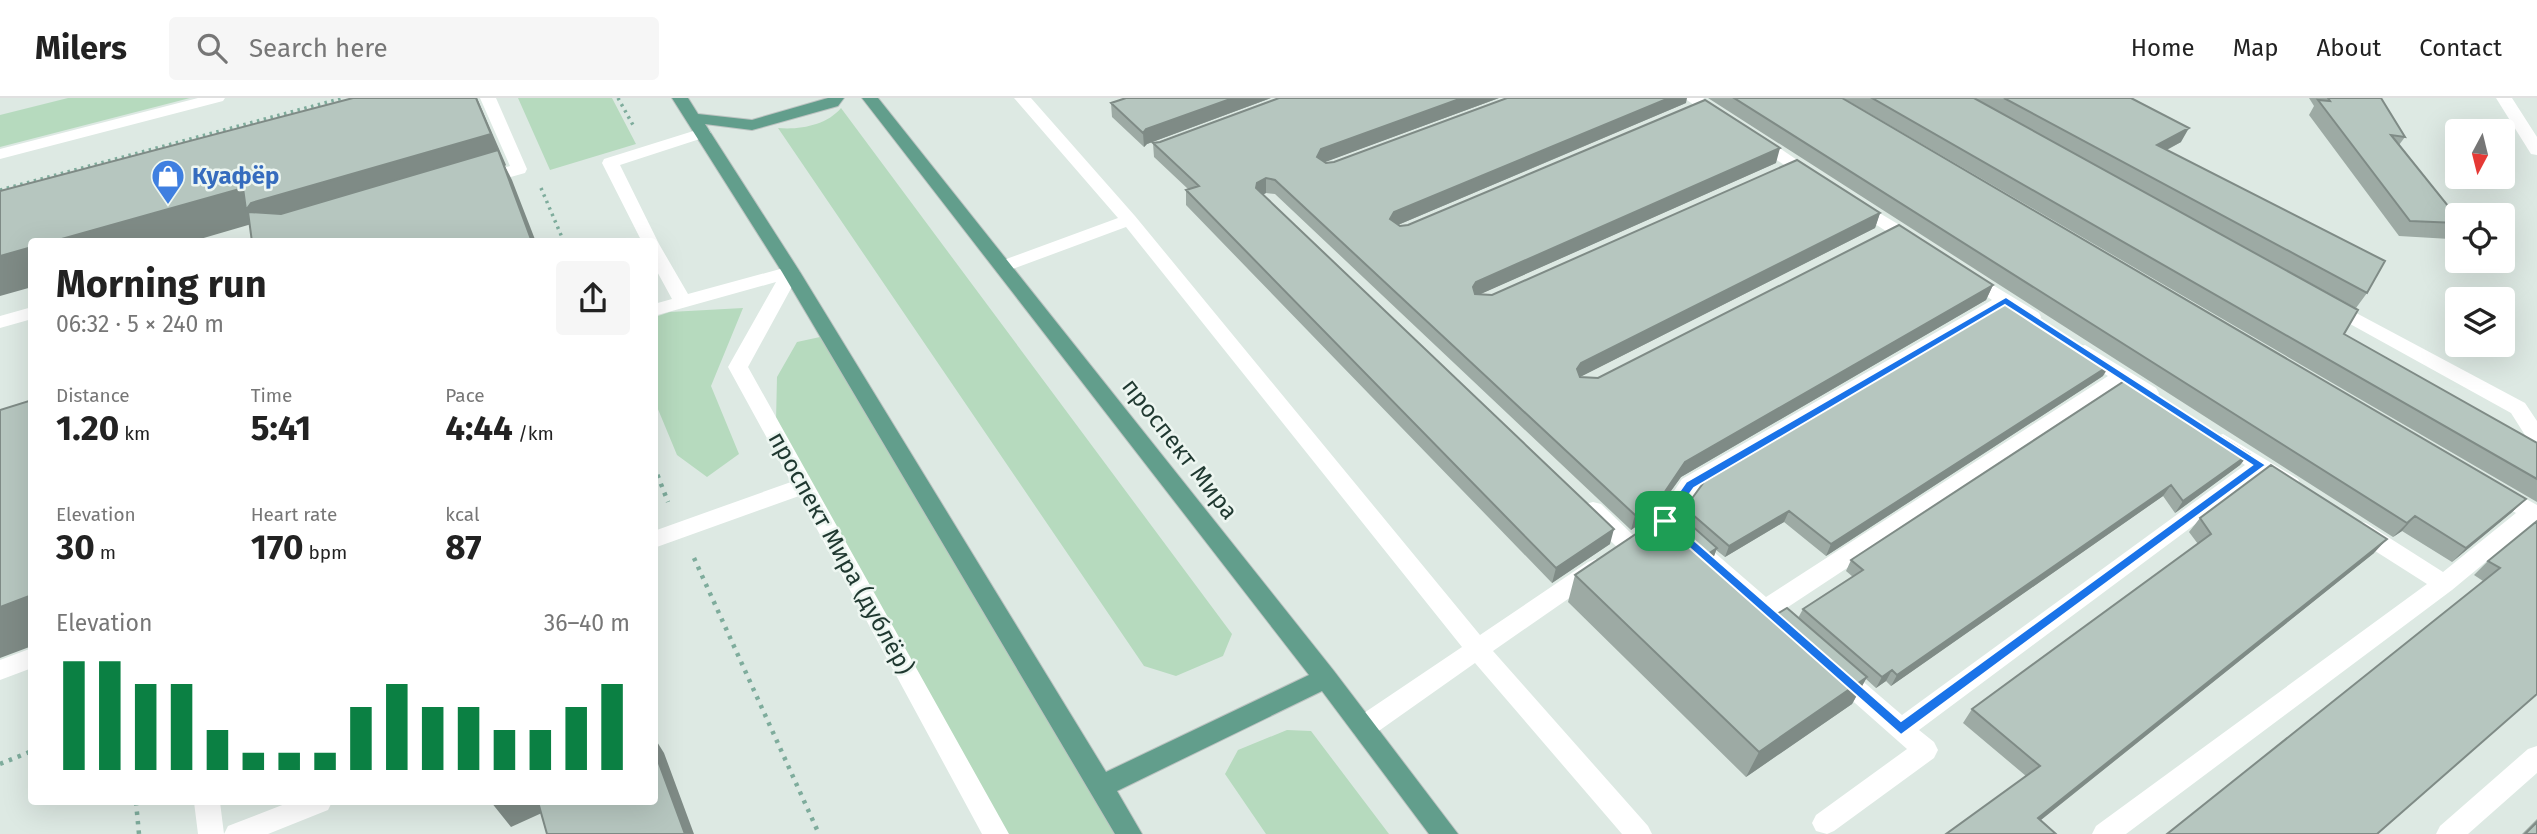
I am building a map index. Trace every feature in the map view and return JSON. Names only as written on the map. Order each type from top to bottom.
[{"type":"main road","points":[[680,98],[791,272],[1129,834]]},
{"type":"main road","points":[[698,125],[752,125],[832,103],[836,98]]},
{"type":"main road","name":"проспект Мира","points":[[870,98],[1326,678],[1445,834]]},
{"type":"main road","points":[[1101,788],[1326,678]]},
{"type":"street","points":[[0,154],[217,98]]},
{"type":"street","points":[[468,184],[519,169],[488,98]]},
{"type":"street","points":[[1021,98],[1129,220],[1477,649],[1639,834]]},
{"type":"street","points":[[2504,98],[2537,150]]},
{"type":"street","points":[[1678,115],[1698,101],[1928,250]]},
{"type":"street","points":[[649,238],[610,163],[698,125]]},
{"type":"street","points":[[1769,175],[1794,164]]},
{"type":"street","points":[[1004,266],[1129,220]]},
{"type":"street","points":[[1870,241],[1895,229]]},
{"type":"street","points":[[658,256],[682,302]]},
{"type":"street","points":[[1950,264],[2168,406]]},
{"type":"street","points":[[658,309],[791,272]]},
{"type":"street","name":"проспект Мира (дублёр)","points":[[791,272],[738,367],[996,834]]},
{"type":"street","points":[[2310,294],[2518,408],[2537,438]]},
{"type":"street","points":[[1364,727],[1665,521],[1690,485],[2006,300]]},
{"type":"street","points":[[0,322],[28,314]]},
{"type":"street","points":[[1765,610],[2123,376]]},
{"type":"street","points":[[2203,428],[2306,495]]},
{"type":"street","points":[[1901,729],[2260,465]]},
{"type":"street","points":[[2105,834],[2444,584],[2534,513],[2484,484]]},
{"type":"street","points":[[658,539],[804,486]]},
{"type":"street","points":[[1579,497],[1629,545]]},
{"type":"street","points":[[2340,517],[2444,584]]},
{"type":"street","points":[[1665,521],[1925,750],[1825,822]]},
{"type":"street","points":[[0,670],[28,660]]},
{"type":"street","points":[[2449,834],[2537,757]]},
{"type":"street","points":[[207,805],[211,834]]},
{"type":"street","points":[[237,834],[311,805]]},
{"type":"path","points":[[0,190],[343,98]]},
{"type":"path","points":[[658,475],[820,834]]},
{"type":"path","points":[[0,764],[28,753]]},
{"type":"path","points":[[136,805],[139,834]]},
{"type":"green space","points":[[68,98],[190,98],[0,147],[0,115]]},
{"type":"green space","points":[[518,98],[612,98],[636,144],[550,170]]},
{"type":"green space","points":[[841,108],[1232,634],[1223,656],[1176,676],[1144,666],[778,128],[812,125],[828,119]]},
{"type":"green space","points":[[743,308],[711,386],[739,454],[707,477],[677,455],[658,409],[658,316],[670,312]]},
{"type":"green space","points":[[820,337],[1117,834],[1005,834],[776,421],[777,377],[797,342]]},
{"type":"green space","points":[[1287,730],[1311,731],[1389,834],[1266,834],[1225,774],[1238,750]]},
{"type":"building","points":[[353,98],[476,98],[491,134],[251,203],[246,210],[243,188],[65,238],[28,238],[28,248],[0,256],[0,191]]},
{"type":"building","points":[[1126,98],[1233,98],[1146,129],[1143,133],[1111,103]]},
{"type":"building","points":[[1279,98],[1462,98],[1321,149],[1317,157],[1326,163],[1507,98],[1669,98],[1394,212],[1390,219],[1400,226],[1408,225],[1705,100],[1780,148],[1476,282],[1473,287],[1475,294],[1492,295],[1797,160],[1880,213],[1581,363],[1577,369],[1580,377],[1598,378],[1899,225],[1993,285],[1685,462],[1660,499],[1635,515],[1275,180],[1266,178],[1257,183],[1256,188],[1614,529],[1556,568],[1186,190],[1199,186],[1153,143]]},
{"type":"building","points":[[1734,98],[1842,98],[2526,499],[2466,548],[2415,516],[2407,523]]},
{"type":"building","points":[[1872,98],[1974,98],[2358,310],[2344,334],[2537,443],[2537,479]]},
{"type":"building","points":[[2004,98],[2131,98],[2189,128],[2157,145],[2385,261],[2367,293]]},
{"type":"building","points":[[2328,98],[2381,98],[2405,137],[2391,135],[2446,203],[2445,222],[2410,221],[2318,100],[2330,101]]},
{"type":"building","points":[[498,150],[531,238],[251,238],[248,212],[281,214]]},
{"type":"building","points":[[2011,301],[2110,365],[1831,544],[1789,511],[1729,546],[1685,508],[1704,482]]},
{"type":"building","points":[[2129,378],[2249,454],[2183,501],[2171,485],[1897,675],[1892,670],[1882,677],[1803,609],[1863,570],[1851,560]]},
{"type":"building","points":[[28,401],[28,596],[0,607],[0,410]]},
{"type":"building","points":[[2271,465],[2387,539],[2038,818],[2056,834],[1946,834],[2040,766],[1972,709],[2211,534],[2200,518]]},
{"type":"building","points":[[1673,509],[1717,548],[1703,557],[1772,617],[1787,608],[1867,677],[1759,752],[1575,575]]},
{"type":"building","points":[[2537,521],[2537,694],[2377,834],[2167,834],[2500,568],[2488,561]]},
{"type":"building","points":[[658,761],[685,834],[547,834],[539,805],[658,805]]},
{"type":"building","points":[[2537,822],[2537,834],[2525,834]]},
{"type":"place","name":"Куафёр","points":[[168,206]]},
{"type":"route","points":[[2006,300],[2260,465],[1901,729],[1665,521],[1690,485],[2006,300]]}]
